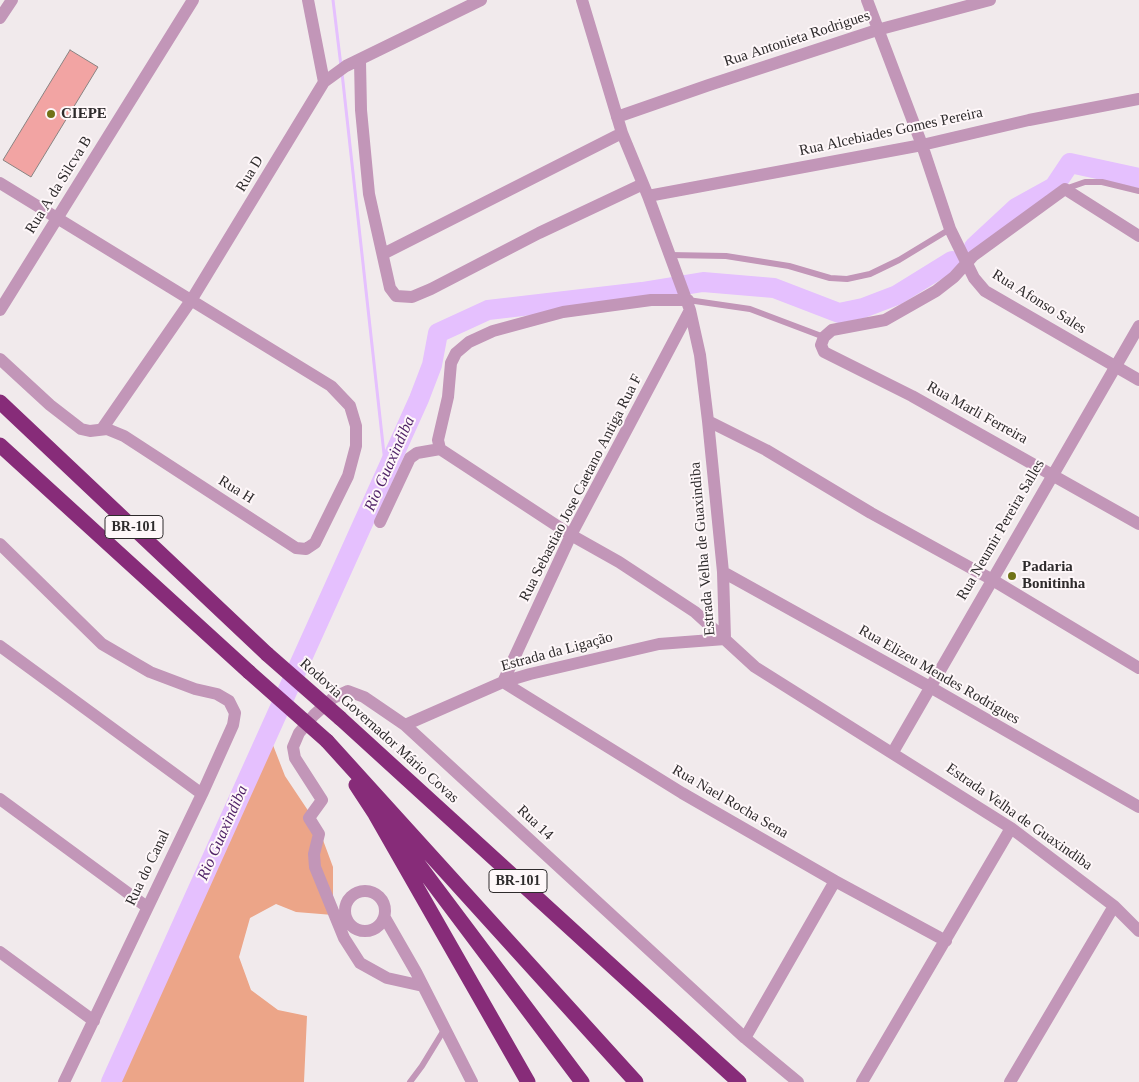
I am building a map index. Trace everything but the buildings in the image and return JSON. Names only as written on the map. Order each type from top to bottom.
[{"type":"highway","name":"Rodovia Governador Mário Covas","points":[[0,402],[267,654],[340,718],[739,1082]]},
{"type":"highway","name":"BR-101","points":[[0,444],[326,741],[636,1082]]},
{"type":"highway","name":"BR-101","points":[[326,741],[375,814],[528,1082]]},
{"type":"highway","name":"BR-101","points":[[326,741],[582,1082]]},
{"type":"street","name":"Rua A da Silcva B","points":[[0,310],[193,0]]},
{"type":"street","points":[[308,0],[324,82]]},
{"type":"street","name":"Rua D","points":[[102,429],[192,299],[324,82],[346,66],[360,61],[481,0]]},
{"type":"street","name":"Rua Afonso Sales","points":[[867,0],[922,145],[950,229],[974,278],[984,291],[1139,380]]},
{"type":"street","name":"Rua Antonieta Rodrigues","points":[[617,117],[727,78],[877,30],[990,0]]},
{"type":"street","name":"Estrada Velha de Guaxindiba","points":[[585,1],[622,133],[686,295],[700,355],[722,572],[725,639],[755,667],[893,752],[1011,828],[1114,906],[1139,931]]},
{"type":"street","points":[[360,61],[361,110],[368,178],[391,292],[399,297],[412,297],[474,269],[539,233],[643,184]]},
{"type":"street","name":"Rua Alcebiades Gomes Pereira","points":[[648,196],[922,145],[1029,120],[1139,99]]},
{"type":"street","points":[[383,254],[622,133]]},
{"type":"street","points":[[0,183],[192,299]]},
{"type":"street","points":[[824,337],[836,329],[885,320],[936,291],[992,242],[1066,189],[1139,236]]},
{"type":"street","points":[[686,295],[563,312],[493,331],[469,342],[456,353],[451,363],[448,397],[438,440],[440,448],[571,535],[619,562],[695,612],[725,639]]},
{"type":"street","name":"Rua Sebastiao Jose Caetano Antiga Rua F","points":[[503,682],[686,295]]},
{"type":"street","name":"Rua H","points":[[0,360],[50,405],[81,429],[90,431],[112,430],[124,436],[296,548],[306,549],[315,542],[348,476],[356,446],[356,426],[350,406],[332,386],[192,299]]},
{"type":"street","name":"Rua Neumir Pereira Salles","points":[[893,752],[991,579],[1139,326]]},
{"type":"street","name":"Rua Marli Ferreira","points":[[824,337],[821,345],[823,350],[912,396],[1139,524]]},
{"type":"street","points":[[708,421],[766,450],[871,513],[991,579],[1139,668]]},
{"type":"street","points":[[380,522],[410,458],[417,453],[440,448]]},
{"type":"street","name":"Rua do Canal","points":[[2,549],[102,644],[150,672],[195,689],[217,694],[232,705],[235,712],[233,725],[202,794],[64,1082]]},
{"type":"street","name":"Rua Elizeu Mendes Rodrigues","points":[[722,572],[930,687],[1139,807]]},
{"type":"street","name":"Estrada da Ligação","points":[[405,725],[503,682],[613,653],[659,644],[725,639]]},
{"type":"street","points":[[0,646],[202,794]]},
{"type":"street","name":"Rua Nael Rocha Sena","points":[[503,682],[682,793],[834,881],[946,941]]},
{"type":"street","name":"Rua 14","points":[[423,986],[398,982],[377,974],[360,963],[344,938],[315,867],[314,854],[319,834],[309,818],[321,803],[321,796],[295,758],[293,747],[299,733],[332,698],[340,693],[352,691],[405,725],[744,1038],[798,1082]]},
{"type":"street","points":[[0,799],[147,907]]},
{"type":"street","points":[[862,1082],[1011,828]]},
{"type":"street","points":[[744,1038],[834,881]]},
{"type":"street","points":[[1010,1082],[1114,906]]},
{"type":"street","points":[[385,918],[423,986],[472,1082]]},
{"type":"street","points":[[0,952],[94,1021]]},
{"type":"lane","points":[[1066,189],[1085,182],[1102,182],[1139,192]]},
{"type":"lane","points":[[670,255],[726,256],[788,266],[830,278],[847,279],[870,274],[899,260],[950,229]]},
{"type":"lane","points":[[686,295],[750,309],[824,337]]},
{"type":"lane","points":[[410,1082],[444,1030]]},
{"type":"shaded area","points":[[271,740],[285,776],[317,824],[333,867],[333,915],[296,912],[276,904],[250,918],[239,957],[251,990],[278,1010],[307,1016],[304,1082],[112,1082],[255,762]]},
{"type":"waterway","points":[[333,0],[341,66]]},
{"type":"waterway","points":[[342,73],[386,472]]},
{"type":"waterway","name":"Rio Guaxindiba","points":[[974,247],[1016,208],[1054,187],[1070,163],[1139,178]]},
{"type":"waterway","name":"Rio Guaxindiba","points":[[111,1082],[419,399],[432,365],[438,333],[488,310],[642,292],[703,282],[774,288],[839,313],[863,308],[897,295],[952,261]]},
{"type":"place","name":"CIEPE","points":[[51,114]]},
{"type":"place","name":"Padaria Bonitinha","points":[[1012,576]]}]
